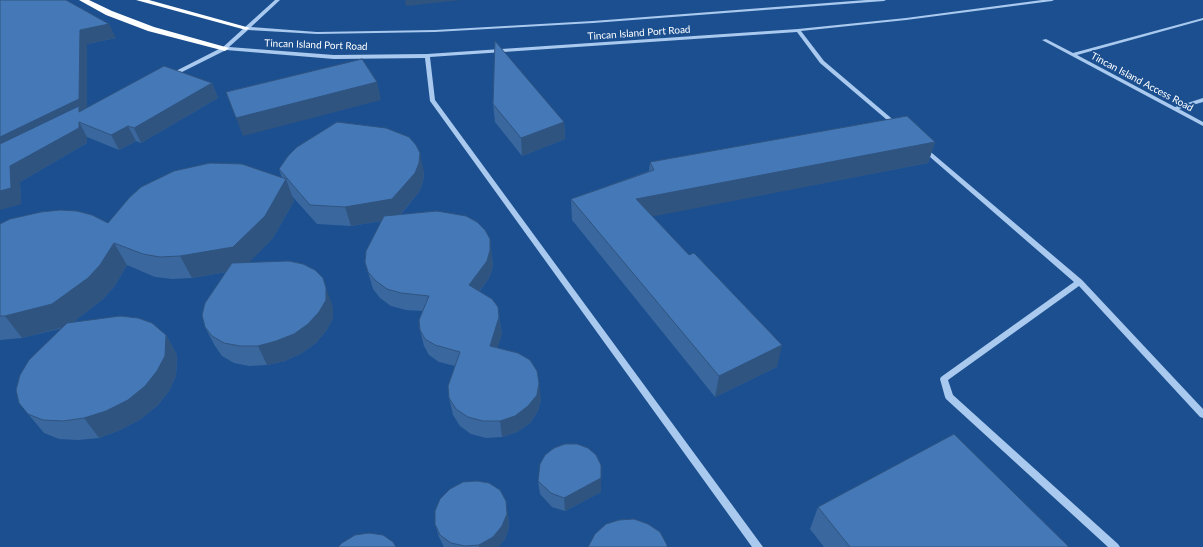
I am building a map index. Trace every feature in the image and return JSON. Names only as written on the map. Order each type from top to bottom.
[{"type":"highway","points":[[83,0],[109,13],[151,29],[225,48]]},
{"type":"highway","points":[[140,0],[246,28]]},
{"type":"street","points":[[166,78],[225,48],[278,0]]},
{"type":"street","name":"Tincan Island Port Road","points":[[246,28],[317,32],[435,31],[593,22],[884,0]]},
{"type":"street","name":"Tincan Island Port Road","points":[[225,48],[334,57],[427,56],[798,30],[914,18],[1052,0]]},
{"type":"street","points":[[1072,55],[1203,19]]},
{"type":"street","points":[[798,30],[822,62],[899,128]]},
{"type":"street","name":"Tincan Island Access Road","points":[[1044,40],[1203,124]]},
{"type":"street","points":[[427,56],[432,100],[758,547]]},
{"type":"street","points":[[1175,109],[1203,100]]},
{"type":"street","points":[[917,143],[1079,282],[1203,415]]},
{"type":"street","points":[[1079,282],[944,379],[950,397],[1115,547]]},
{"type":"building","points":[[0,0],[66,0],[109,24],[80,30],[79,99],[0,137]]},
{"type":"building","points":[[495,41],[564,122],[521,138],[493,104]]},
{"type":"building","points":[[362,59],[377,82],[236,118],[226,92]]},
{"type":"building","points":[[164,66],[212,83],[134,128],[128,126],[111,135],[79,122],[79,128],[10,166],[11,188],[0,191],[0,144],[79,106],[79,112]]},
{"type":"building","points":[[907,116],[935,142],[636,199],[689,255],[694,253],[782,345],[719,376],[571,199],[654,170],[650,162]]},
{"type":"building","points":[[337,122],[386,128],[409,137],[416,145],[420,153],[419,163],[415,173],[392,199],[345,207],[310,205],[279,169],[288,156],[297,147]]},
{"type":"building","points":[[210,163],[242,164],[286,179],[265,216],[233,247],[180,256],[160,257],[143,254],[114,243],[100,265],[88,278],[52,304],[0,316],[0,224],[10,219],[41,212],[60,210],[77,211],[92,215],[108,223],[129,198],[141,187],[174,171]]},
{"type":"building","points":[[437,211],[466,216],[477,222],[485,230],[490,239],[490,250],[487,261],[469,285],[492,299],[498,307],[499,317],[490,346],[518,353],[530,360],[537,371],[539,383],[537,395],[528,406],[515,416],[500,421],[483,421],[468,417],[456,409],[449,398],[448,386],[460,352],[435,345],[425,339],[420,330],[419,320],[429,296],[401,293],[387,289],[376,281],[368,272],[365,262],[366,251],[384,216]]},
{"type":"building","points":[[289,261],[303,264],[315,270],[323,278],[326,288],[326,300],[319,312],[308,324],[294,334],[258,346],[240,346],[224,343],[212,336],[205,327],[202,315],[205,303],[232,263]]},
{"type":"building","points":[[120,316],[138,318],[152,323],[166,335],[165,356],[157,371],[145,386],[128,400],[106,411],[84,418],[63,421],[43,420],[28,414],[19,403],[16,390],[20,375],[29,360],[67,323]]},
{"type":"building","points":[[954,434],[1069,547],[850,547],[818,507]]},
{"type":"building","points":[[565,444],[577,444],[588,448],[596,455],[601,465],[601,478],[564,498],[551,493],[538,481],[540,464],[545,455],[554,448]]},
{"type":"building","points":[[477,481],[489,483],[500,490],[506,501],[507,514],[502,526],[493,537],[479,545],[465,546],[451,543],[440,535],[435,524],[435,511],[440,499],[450,489],[463,482]]},
{"type":"building","points":[[634,519],[648,524],[660,532],[667,547],[588,547],[595,534],[606,524],[619,520]]},
{"type":"building","points":[[369,533],[383,535],[393,542],[396,547],[338,547],[355,535]]}]
